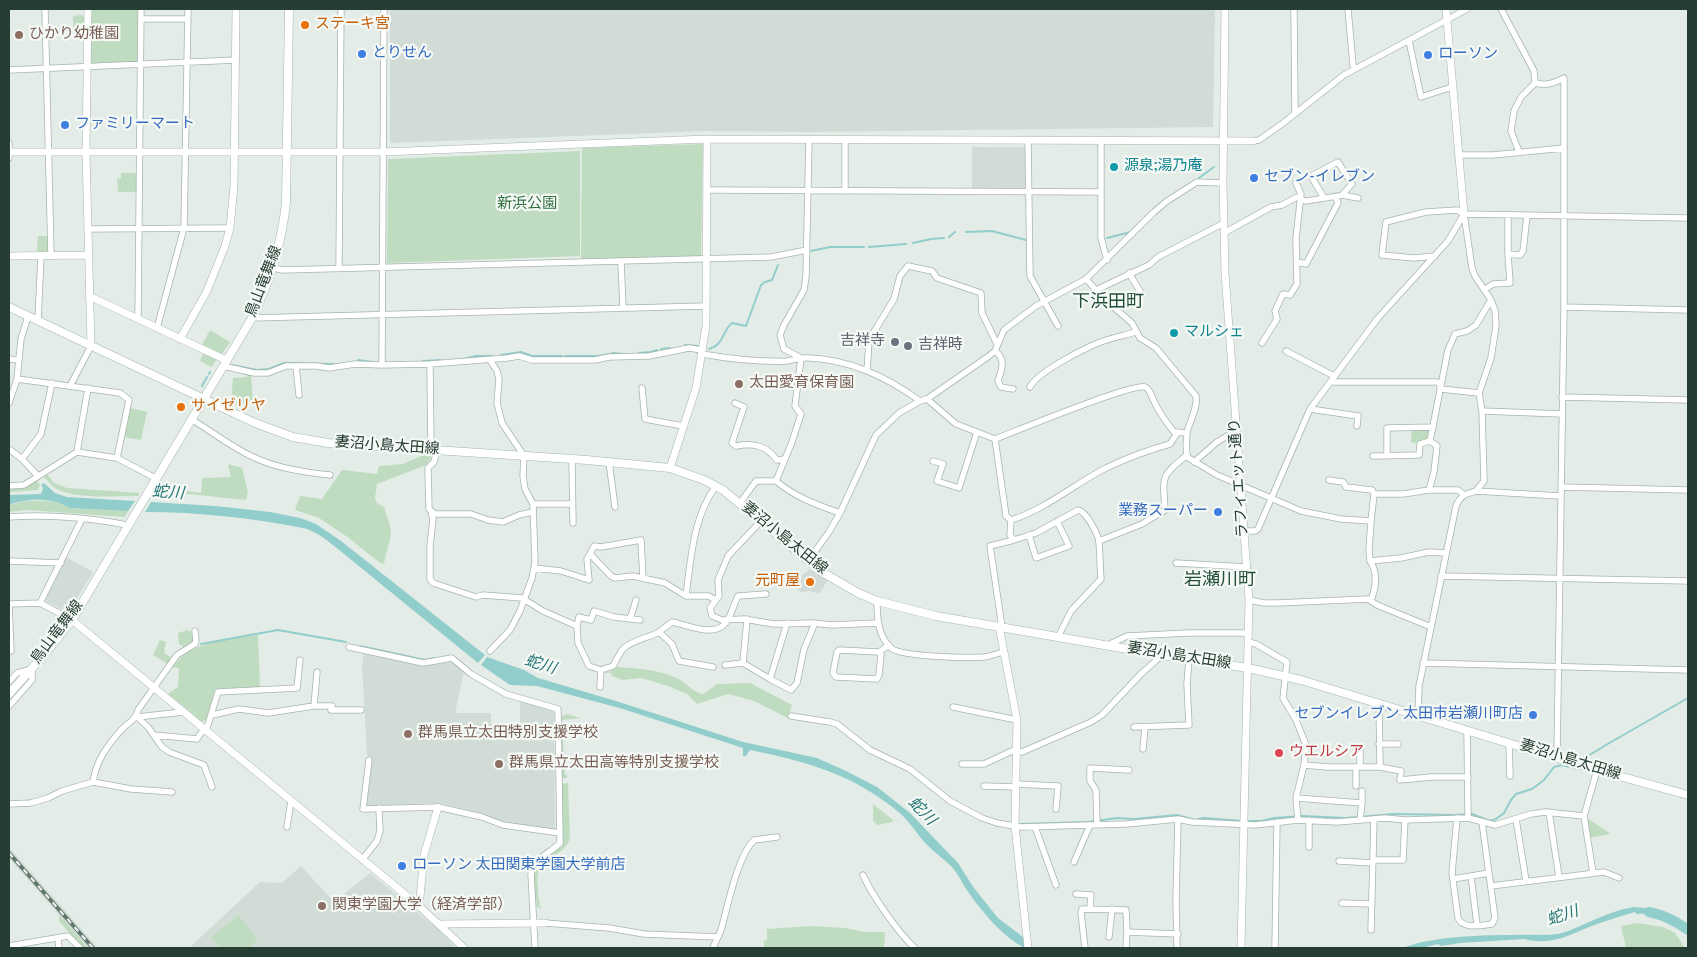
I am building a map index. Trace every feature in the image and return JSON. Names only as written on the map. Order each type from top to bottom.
[{"type":"main road","name":"鳥山竜舞線","points":[[9,694],[72,620],[252,318],[273,268],[283,229],[286,202],[289,9]]},
{"type":"main road","name":"妻沼小島太田線","points":[[9,307],[255,423],[306,440],[670,468],[690,474],[716,486],[740,503],[808,562],[837,581],[877,601],[922,613],[1248,668],[1285,676],[1597,770],[1688,795]]},
{"type":"street","points":[[45,9],[51,255]]},
{"type":"street","points":[[70,386],[91,346],[86,152],[88,9]]},
{"type":"street","points":[[138,318],[141,9]]},
{"type":"street","points":[[157,328],[184,228],[188,9]]},
{"type":"street","points":[[180,339],[207,291],[230,228],[235,151],[236,9]]},
{"type":"street","points":[[339,268],[340,9]]},
{"type":"street","points":[[382,365],[384,9]]},
{"type":"street","name":"ラフィエット通り","points":[[1225,9],[1224,233],[1249,600],[1241,948]]},
{"type":"street","points":[[1294,9],[1295,113]]},
{"type":"street","points":[[1348,9],[1352,65],[1354,69]]},
{"type":"street","points":[[1446,9],[1458,155],[1472,268],[1475,276],[1491,300],[1495,311],[1496,334],[1491,358],[1479,393],[1482,411],[1484,481],[1476,491]]},
{"type":"street","points":[[9,152],[383,152],[707,139],[1253,141],[1259,140],[1333,82],[1354,69],[1467,9]]},
{"type":"street","points":[[1501,9],[1534,71],[1535,83],[1521,97],[1514,111],[1511,131],[1519,152]]},
{"type":"street","points":[[141,19],[188,19]]},
{"type":"street","points":[[1409,41],[1421,97],[1452,87]]},
{"type":"street","points":[[9,70],[236,60]]},
{"type":"street","points":[[1535,83],[1544,86],[1564,78],[1564,307],[1557,757]]},
{"type":"street","points":[[670,468],[696,388],[706,326],[707,139]]},
{"type":"street","points":[[801,358],[784,350],[780,335],[804,290],[809,191],[809,140]]},
{"type":"street","points":[[845,140],[845,191]]},
{"type":"street","points":[[1028,140],[1030,276],[1058,326]]},
{"type":"street","points":[[1101,141],[1101,238],[1107,260]]},
{"type":"street","points":[[9,143],[9,158]]},
{"type":"street","points":[[1458,155],[1493,155],[1564,148]]},
{"type":"street","points":[[1297,262],[1306,264],[1338,203],[1339,196],[1352,184],[1338,162],[1311,176],[1324,198]]},
{"type":"street","points":[[808,562],[840,513],[876,435],[899,413],[927,399],[989,356],[994,351],[1004,330],[1045,301],[1086,279],[1154,212],[1167,202],[1197,182],[1224,183]]},
{"type":"street","points":[[1262,343],[1277,319],[1275,311],[1283,294],[1290,295],[1297,284],[1296,238],[1301,194],[1296,183]]},
{"type":"street","points":[[707,190],[1100,192]]},
{"type":"street","points":[[1224,233],[1271,206],[1282,205],[1297,197],[1306,201],[1339,196],[1358,198]]},
{"type":"street","points":[[1435,256],[1414,258],[1382,255],[1386,222],[1426,212],[1457,210],[1464,214],[1688,218]]},
{"type":"street","points":[[1244,531],[1255,531],[1258,529],[1310,409],[1378,318],[1448,241],[1464,214]]},
{"type":"street","points":[[1484,290],[1493,284],[1510,284],[1508,215]]},
{"type":"street","points":[[1508,254],[1520,255],[1524,251],[1527,216]]},
{"type":"street","points":[[1096,290],[1149,265],[1158,257],[1224,223]]},
{"type":"street","points":[[87,229],[230,228]]},
{"type":"street","points":[[273,268],[283,270],[382,268],[770,257],[807,250]]},
{"type":"street","points":[[38,321],[41,255]]},
{"type":"street","points":[[9,256],[88,255]]},
{"type":"street","points":[[621,262],[622,308]]},
{"type":"street","points":[[867,371],[869,340],[894,299],[900,276],[908,266],[932,271],[937,278],[981,293],[982,313],[997,344]]},
{"type":"street","points":[[1129,273],[1141,293]]},
{"type":"street","points":[[1086,279],[1102,298],[1132,323],[1144,342],[1156,348],[1196,396],[1187,433],[1187,455],[1194,462],[1217,475],[1301,511],[1371,521]]},
{"type":"street","points":[[89,296],[138,318],[225,363],[254,373],[268,373],[282,367],[296,366],[329,368],[355,364],[430,364],[519,356],[532,360],[596,360],[609,357],[649,356],[689,348],[726,358],[755,361],[789,361],[809,358],[845,363],[898,385],[920,401]]},
{"type":"street","points":[[1430,441],[1452,337],[1476,325],[1491,300]]},
{"type":"street","points":[[252,318],[706,306]]},
{"type":"street","points":[[1564,307],[1688,310]]},
{"type":"street","points":[[9,403],[18,378],[21,339],[28,316]]},
{"type":"street","points":[[1030,387],[1033,380],[1041,374],[1092,345],[1136,332]]},
{"type":"street","points":[[994,351],[1001,355],[1002,359],[998,382],[1001,386],[1013,389]]},
{"type":"street","points":[[1286,351],[1334,376]]},
{"type":"street","points":[[9,358],[19,360]]},
{"type":"street","points":[[776,481],[801,414],[795,406],[801,358]]},
{"type":"street","points":[[490,360],[497,371],[499,379],[497,403],[502,423],[524,456],[524,489],[532,504],[533,512],[534,568],[525,600],[510,630],[490,651]]},
{"type":"street","points":[[430,364],[434,451],[434,462],[428,468],[429,509],[433,519],[430,546],[431,582],[476,598],[484,595],[522,598],[542,611],[577,626]]},
{"type":"street","points":[[296,366],[299,395]]},
{"type":"street","points":[[18,378],[120,393],[129,400],[117,458]]},
{"type":"street","points":[[1330,382],[1437,382],[1440,383],[1441,389]]},
{"type":"street","points":[[22,459],[41,434],[52,383]]},
{"type":"street","points":[[927,399],[956,424],[995,439],[1114,394],[1142,387],[1147,388],[1170,428],[1174,432],[1187,433]]},
{"type":"street","points":[[77,452],[88,388]]},
{"type":"street","points":[[642,388],[645,419],[683,426]]},
{"type":"street","points":[[1441,389],[1479,393]]},
{"type":"street","points":[[1562,397],[1688,400]]},
{"type":"street","points":[[735,403],[744,407],[732,443],[736,446],[749,444],[763,448],[777,460],[785,459]]},
{"type":"street","points":[[1310,409],[1358,416],[1358,426]]},
{"type":"street","points":[[1482,411],[1562,414]]},
{"type":"street","points":[[191,419],[250,456],[270,464],[304,472],[330,475]]},
{"type":"street","points":[[1387,456],[1387,428],[1433,427]]},
{"type":"street","points":[[1194,462],[1217,442],[1237,430]]},
{"type":"street","points":[[933,461],[943,464],[937,481],[958,488],[977,432]]},
{"type":"street","points":[[1011,520],[1026,515],[1104,469],[1140,452],[1170,444],[1178,432]]},
{"type":"street","points":[[995,439],[1006,516],[1011,520]]},
{"type":"street","points":[[1373,456],[1420,455],[1420,444],[1430,441]]},
{"type":"street","points":[[1429,490],[1434,472],[1437,446],[1430,441]]},
{"type":"street","points":[[9,449],[22,459],[38,476]]},
{"type":"street","points":[[9,486],[24,485],[77,452],[117,458],[157,479]]},
{"type":"street","points":[[1098,541],[1142,524],[1165,510],[1164,481],[1167,472],[1187,455]]},
{"type":"street","points":[[572,460],[573,523]]},
{"type":"street","points":[[609,462],[615,507]]},
{"type":"street","points":[[1329,480],[1343,482],[1346,487],[1372,490],[1374,494],[1369,550],[1376,588],[1371,600]]},
{"type":"street","points":[[740,503],[756,481],[776,481],[789,492],[840,513]]},
{"type":"street","points":[[686,596],[694,540],[704,506],[716,486]]},
{"type":"street","points":[[1561,488],[1688,490]]},
{"type":"street","points":[[1374,494],[1458,490],[1463,494]]},
{"type":"street","points":[[1418,715],[1419,686],[1441,576],[1456,506],[1463,494],[1476,491],[1560,496]]},
{"type":"street","points":[[532,504],[572,504]]},
{"type":"street","points":[[1028,948],[1015,826],[1017,720],[1003,652],[990,546],[1036,533],[1081,510],[1085,513],[1098,541],[1101,579],[1071,611],[1058,636]]},
{"type":"street","points":[[431,512],[435,514],[471,514],[488,520],[503,522],[519,515],[533,512]]},
{"type":"street","points":[[9,517],[35,516],[82,519],[127,525]]},
{"type":"street","points":[[40,603],[82,519]]},
{"type":"street","points":[[1011,520],[1010,536],[1014,540]]},
{"type":"street","points":[[761,521],[728,556],[718,580],[720,594],[710,608],[710,614],[715,618],[727,621],[734,619],[768,624],[816,623],[832,625],[877,623]]},
{"type":"street","points":[[1029,535],[1036,558],[1069,546],[1057,521]]},
{"type":"street","points":[[534,568],[561,571],[589,580],[587,559],[594,546],[601,547],[641,540],[643,578]]},
{"type":"street","points":[[1370,560],[1402,558],[1430,552],[1446,553]]},
{"type":"street","points":[[590,554],[615,578],[633,576],[643,578],[665,583],[686,596],[709,596],[715,600]]},
{"type":"street","points":[[9,561],[58,561],[61,563]]},
{"type":"street","points":[[1176,563],[1247,568]]},
{"type":"street","points":[[1441,576],[1688,581]]},
{"type":"street","points":[[640,620],[614,617],[594,611],[591,620],[579,617],[577,626],[578,642],[589,666],[601,670],[613,666],[623,650],[632,642],[648,638],[672,622],[712,631],[721,628],[727,621],[738,596],[766,594]]},
{"type":"street","points":[[630,619],[636,600]]},
{"type":"street","points":[[1249,600],[1264,603],[1371,600],[1377,605],[1431,627]]},
{"type":"street","points":[[877,601],[877,623],[889,645],[898,652],[909,655],[985,657],[1003,652]]},
{"type":"street","points":[[9,651],[11,651],[9,604],[40,603],[72,620],[418,905],[464,948]]},
{"type":"street","points":[[743,663],[747,620]]},
{"type":"street","points":[[725,665],[743,663],[791,690],[797,683],[804,649],[816,623]]},
{"type":"street","points":[[770,679],[787,624]]},
{"type":"street","points":[[93,782],[101,756],[122,728],[136,718],[138,710],[177,655],[195,644],[195,630]]},
{"type":"street","points":[[659,632],[672,644],[679,661],[713,667]]},
{"type":"street","points":[[1108,645],[1127,636],[1188,633],[1248,634]]},
{"type":"street","points":[[1248,642],[1256,644],[1287,662],[1283,698],[1296,720],[1306,745],[1304,764],[1296,798],[1298,820]]},
{"type":"street","points":[[879,652],[879,675],[877,679],[836,677],[833,673],[836,652],[839,650],[879,652],[889,645]]},
{"type":"street","points":[[350,647],[423,663],[455,659],[472,674],[506,694],[558,709],[560,833],[558,845],[539,858],[532,866],[535,948]]},
{"type":"street","points":[[962,764],[984,764],[1012,751],[1022,752],[1102,715],[1162,655]]},
{"type":"street","points":[[1134,727],[1189,725],[1187,684],[1189,659]]},
{"type":"street","points":[[154,735],[197,739],[205,730],[212,715],[218,692],[297,688],[300,660]]},
{"type":"street","points":[[1424,664],[1688,670]]},
{"type":"street","points":[[9,682],[17,673],[32,669],[32,680],[9,706]]},
{"type":"street","points":[[600,687],[601,670]]},
{"type":"street","points":[[314,706],[317,672]]},
{"type":"street","points":[[1379,703],[1380,768]]},
{"type":"street","points":[[212,715],[239,709],[268,713],[314,706],[332,706],[331,710],[361,710]]},
{"type":"street","points":[[953,707],[1017,720]]},
{"type":"street","points":[[184,712],[138,717],[169,752],[204,765],[212,787]]},
{"type":"street","points":[[791,716],[837,724],[870,750],[910,769],[950,801],[982,818],[1015,826],[1097,825],[1178,819],[1192,822],[1262,825],[1298,820],[1337,822],[1374,819],[1456,818],[1468,818],[1495,825],[1531,814],[1549,812],[1584,816]]},
{"type":"street","points":[[1143,749],[1145,727]]},
{"type":"street","points":[[1467,730],[1468,818]]},
{"type":"street","points":[[1509,743],[1510,776]]},
{"type":"street","points":[[1380,744],[1398,744]]},
{"type":"street","points":[[1356,786],[1360,748]]},
{"type":"street","points":[[369,760],[364,809],[438,807],[482,817],[503,825],[560,833]]},
{"type":"street","points":[[1304,764],[1327,767],[1401,770],[1400,780],[1468,777]]},
{"type":"street","points":[[1097,825],[1096,790],[1090,781],[1090,768],[1129,770]]},
{"type":"street","points":[[1593,873],[1584,816],[1597,770]]},
{"type":"street","points":[[9,804],[31,803],[48,798],[62,790],[93,782],[131,789],[172,792]]},
{"type":"street","points":[[984,786],[1058,786],[1056,809]]},
{"type":"street","points":[[1360,820],[1362,791]]},
{"type":"street","points":[[1296,798],[1362,803]]},
{"type":"street","points":[[287,827],[290,801]]},
{"type":"street","points":[[418,905],[424,855],[438,807]]},
{"type":"street","points":[[362,860],[378,841],[380,831],[379,808]]},
{"type":"street","points":[[1549,812],[1559,877]]},
{"type":"street","points":[[1456,818],[1452,878],[1460,922],[1465,926],[1492,924],[1495,921],[1482,822]]},
{"type":"street","points":[[1177,948],[1178,819]]},
{"type":"street","points":[[1372,930],[1374,819]]},
{"type":"street","points":[[1516,819],[1526,881]]},
{"type":"street","points":[[1309,847],[1310,820]]},
{"type":"street","points":[[1338,861],[1373,862],[1403,860],[1405,820]]},
{"type":"street","points":[[1275,948],[1277,822]]},
{"type":"street","points":[[1074,862],[1090,825]]},
{"type":"street","points":[[1035,827],[1056,885]]},
{"type":"street","points":[[713,948],[721,932],[728,900],[748,846],[754,840],[777,838]]},
{"type":"street","points":[[1452,878],[1489,873]]},
{"type":"street","points":[[1491,886],[1593,873],[1609,873],[1618,878]]},
{"type":"street","points":[[863,875],[872,892],[900,931],[916,948]]},
{"type":"street","points":[[1471,876],[1477,925]]},
{"type":"street","points":[[1076,894],[1091,895],[1090,909]]},
{"type":"street","points":[[1342,903],[1372,904]]},
{"type":"street","points":[[1086,948],[1082,909],[1126,910],[1126,948]]},
{"type":"street","points":[[1109,936],[1112,909]]},
{"type":"street","points":[[440,924],[545,923],[609,928],[644,934],[718,937]]},
{"type":"street","points":[[1127,932],[1178,934]]},
{"type":"street","points":[[9,946],[30,945],[68,936],[80,948]]},
{"type":"street","points":[[58,938],[59,948]]},
{"type":"shaded area","points":[[390,9],[1215,9],[1213,127],[809,132],[708,131],[390,143]]},
{"type":"shaded area","points":[[972,147],[1023,147],[1026,150],[1026,187],[972,188]]},
{"type":"shaded area","points":[[66,557],[93,572],[70,610],[66,611],[47,602],[45,598]]},
{"type":"shaded area","name":"元町屋","points":[[811,568],[828,580],[819,594],[810,591],[800,592],[792,584]]},
{"type":"shaded area","points":[[364,652],[420,665],[455,662],[464,671],[455,713],[491,713],[491,724],[520,724],[520,701],[551,709],[554,713],[555,828],[553,830],[505,823],[479,813],[441,803],[363,806],[369,757],[367,755],[362,666]]},
{"type":"shaded area","points":[[9,847],[98,948],[83,948],[59,921],[59,915],[9,858]]},
{"type":"shaded area","name":"関東学園大学（経済学部）","points":[[301,866],[334,902],[370,873],[439,930],[456,948],[189,948],[260,882],[282,883]]},
{"type":"green space","points":[[92,9],[139,9],[137,62],[93,64],[90,61]]},
{"type":"green space","points":[[82,15],[85,17],[85,34],[74,34],[73,16]]},
{"type":"green space","points":[[703,144],[701,256],[581,259],[582,148]]},
{"type":"green space","name":"新浜公園","points":[[580,151],[580,256],[387,263],[388,159]]},
{"type":"green space","points":[[121,173],[137,173],[137,192],[118,192],[117,179],[121,178]]},
{"type":"green space","points":[[38,236],[48,236],[49,249],[47,251],[37,251]]},
{"type":"green space","points":[[210,330],[230,342],[222,354],[202,345]]},
{"type":"green space","points":[[204,352],[217,359],[212,367],[200,361]]},
{"type":"green space","points":[[248,373],[251,374],[253,405],[231,403],[233,378],[246,377]]},
{"type":"green space","points":[[130,408],[147,412],[141,440],[124,437]]},
{"type":"green space","points":[[1433,427],[1430,441],[1420,444],[1411,442],[1412,428]]},
{"type":"green space","points":[[429,454],[431,458],[426,465],[377,484],[375,498],[377,503],[384,507],[391,531],[384,564],[319,518],[295,510],[300,496],[322,499],[342,470],[377,474],[379,466],[403,464]]},
{"type":"green space","points":[[228,464],[242,468],[248,493],[246,500],[159,491],[162,485],[173,489],[201,493],[202,478],[231,477]]},
{"type":"green space","points":[[47,474],[54,483],[67,488],[140,493],[138,496],[97,496],[66,493],[54,487],[44,477]]},
{"type":"green space","points":[[37,480],[40,485],[38,490],[9,492],[9,487]]},
{"type":"green space","points":[[25,501],[54,502],[69,508],[128,511],[125,517],[27,510],[9,512],[9,505]]},
{"type":"green space","points":[[188,630],[192,633],[193,641],[184,647],[179,644],[178,633]]},
{"type":"green space","points":[[258,635],[260,688],[215,689],[207,719],[202,722],[168,694],[178,687],[179,668],[173,667],[190,651],[200,646],[223,640]]},
{"type":"green space","points":[[160,640],[166,642],[164,653],[172,658],[168,664],[153,655]]},
{"type":"green space","points":[[616,667],[650,670],[667,674],[702,694],[717,684],[750,683],[792,705],[788,718],[754,701],[728,694],[697,704],[687,694],[668,686],[641,678],[622,680],[612,676],[611,673],[603,673],[612,671]]},
{"type":"green space","points":[[566,714],[581,718],[562,720],[565,775],[567,775],[567,778],[561,778],[560,718]]},
{"type":"green space","points":[[568,783],[570,838],[561,851],[545,862],[540,868],[538,893],[539,905],[542,910],[537,908],[534,885],[535,871],[544,859],[563,846],[561,784]]},
{"type":"green space","points":[[873,804],[893,820],[892,822],[878,825],[873,821]]},
{"type":"green space","points":[[1584,816],[1611,834],[1588,838]]},
{"type":"green space","points":[[59,915],[88,948],[83,948],[59,921]]},
{"type":"green space","points":[[238,915],[258,940],[248,948],[220,948],[211,937]]},
{"type":"green space","points":[[1637,923],[1663,927],[1675,933],[1685,948],[1626,948],[1621,926]]},
{"type":"green space","points":[[813,926],[845,928],[865,932],[885,932],[884,948],[764,948],[764,941],[767,940],[767,929]]},
{"type":"water","points":[[44,483],[55,493],[67,497],[135,501],[128,511],[69,508],[63,504],[47,500],[23,501],[9,505],[9,495],[41,494],[43,488],[41,485]]},
{"type":"water","points":[[151,502],[270,512],[300,518],[316,524],[341,541],[485,655],[478,663],[333,545],[311,531],[284,524],[225,516],[145,512]]},
{"type":"water","points":[[487,657],[524,670],[538,678],[743,742],[817,758],[877,787],[910,813],[958,863],[974,888],[998,918],[1023,937],[1025,948],[1009,938],[982,911],[952,867],[926,844],[902,815],[885,801],[849,780],[811,765],[750,750],[746,756],[743,756],[743,748],[623,709],[537,686],[510,685],[481,665]]},
{"type":"water","points":[[1634,907],[1669,914],[1688,924],[1688,931],[1664,917],[1652,914],[1637,914],[1635,912],[1552,940],[1534,941],[1524,939],[1402,948],[1429,941],[1458,937],[1558,934]]},
{"type":"waterway","points":[[1199,178],[1214,167]]},
{"type":"waterway","points":[[966,232],[992,231],[1026,240]]},
{"type":"waterway","points":[[949,237],[955,232]]},
{"type":"waterway","points":[[1107,238],[1131,232]]},
{"type":"waterway","points":[[913,243],[944,238]]},
{"type":"waterway","points":[[869,247],[906,244]]},
{"type":"waterway","points":[[811,251],[830,247],[864,247]]},
{"type":"waterway","points":[[709,349],[718,344],[732,323],[746,326],[761,285],[772,280],[778,265]]},
{"type":"waterway","points":[[685,345],[698,346]]},
{"type":"waterway","points":[[661,349],[670,348]]},
{"type":"waterway","points":[[639,353],[657,350]]},
{"type":"waterway","points":[[501,355],[521,352],[532,356],[562,356]]},
{"type":"waterway","points":[[612,353],[624,354]]},
{"type":"waterway","points":[[565,356],[609,354]]},
{"type":"waterway","points":[[464,359],[476,356],[492,356]]},
{"type":"waterway","points":[[358,360],[373,362]]},
{"type":"waterway","points":[[423,361],[440,360]]},
{"type":"waterway","points":[[232,365],[257,370],[269,369],[284,363],[334,364]]},
{"type":"waterway","points":[[202,386],[207,377]]},
{"type":"waterway","points":[[201,644],[278,630],[346,642]]},
{"type":"waterway","points":[[360,646],[425,660],[434,658]]},
{"type":"waterway","points":[[1583,759],[1688,698]]},
{"type":"waterway","points":[[1247,821],[1302,816],[1346,818],[1394,814],[1472,814],[1490,821],[1504,813],[1516,794],[1532,789],[1544,780],[1554,767],[1562,765],[1578,769]]},
{"type":"waterway","points":[[1021,824],[1089,822],[1117,818],[1134,819],[1177,815],[1195,820],[1203,818],[1242,821]]},
{"type":"waterway","name":"蛇川","points":[[1649,912],[1670,919],[1688,930]]},
{"type":"railway","points":[[9,853],[93,948]]},
{"type":"place","name":"ステーキ宮","points":[[305,25]]},
{"type":"place","name":"ひかり幼稚園","points":[[19,35]]},
{"type":"place","name":"とりせん","points":[[362,54]]},
{"type":"place","name":"ローソン","points":[[1428,55]]},
{"type":"place","name":"ファミリーマート","points":[[65,125]]},
{"type":"place","name":"源泉;湯乃庵","points":[[1114,167]]},
{"type":"place","name":"セブン-イレブン","points":[[1254,178]]},
{"type":"place","name":"マルシェ","points":[[1174,333]]},
{"type":"place","name":"吉祥寺","points":[[895,342]]},
{"type":"place","name":"吉祥時","points":[[908,346]]},
{"type":"place","name":"太田愛育保育園","points":[[739,384]]},
{"type":"place","name":"サイゼリヤ","points":[[181,407]]},
{"type":"place","name":"業務スーパー","points":[[1218,512]]},
{"type":"place","name":"元町屋","points":[[810,582]]},
{"type":"place","name":"セブンイレブン 太田市岩瀬川町店","points":[[1533,715]]},
{"type":"place","name":"群馬県立太田特別支援学校","points":[[408,734]]},
{"type":"place","name":"ウエルシア","points":[[1279,753]]},
{"type":"place","name":"群馬県立太田高等特別支援学校","points":[[499,764]]},
{"type":"place","name":"ローソン 太田関東学園大学前店","points":[[402,866]]},
{"type":"place","name":"関東学園大学（経済学部）","points":[[322,906]]},
{"type":"district","name":"下浜田町","points":[[1108,303]]},
{"type":"district","name":"岩瀬川町","points":[[1220,581]]}]
